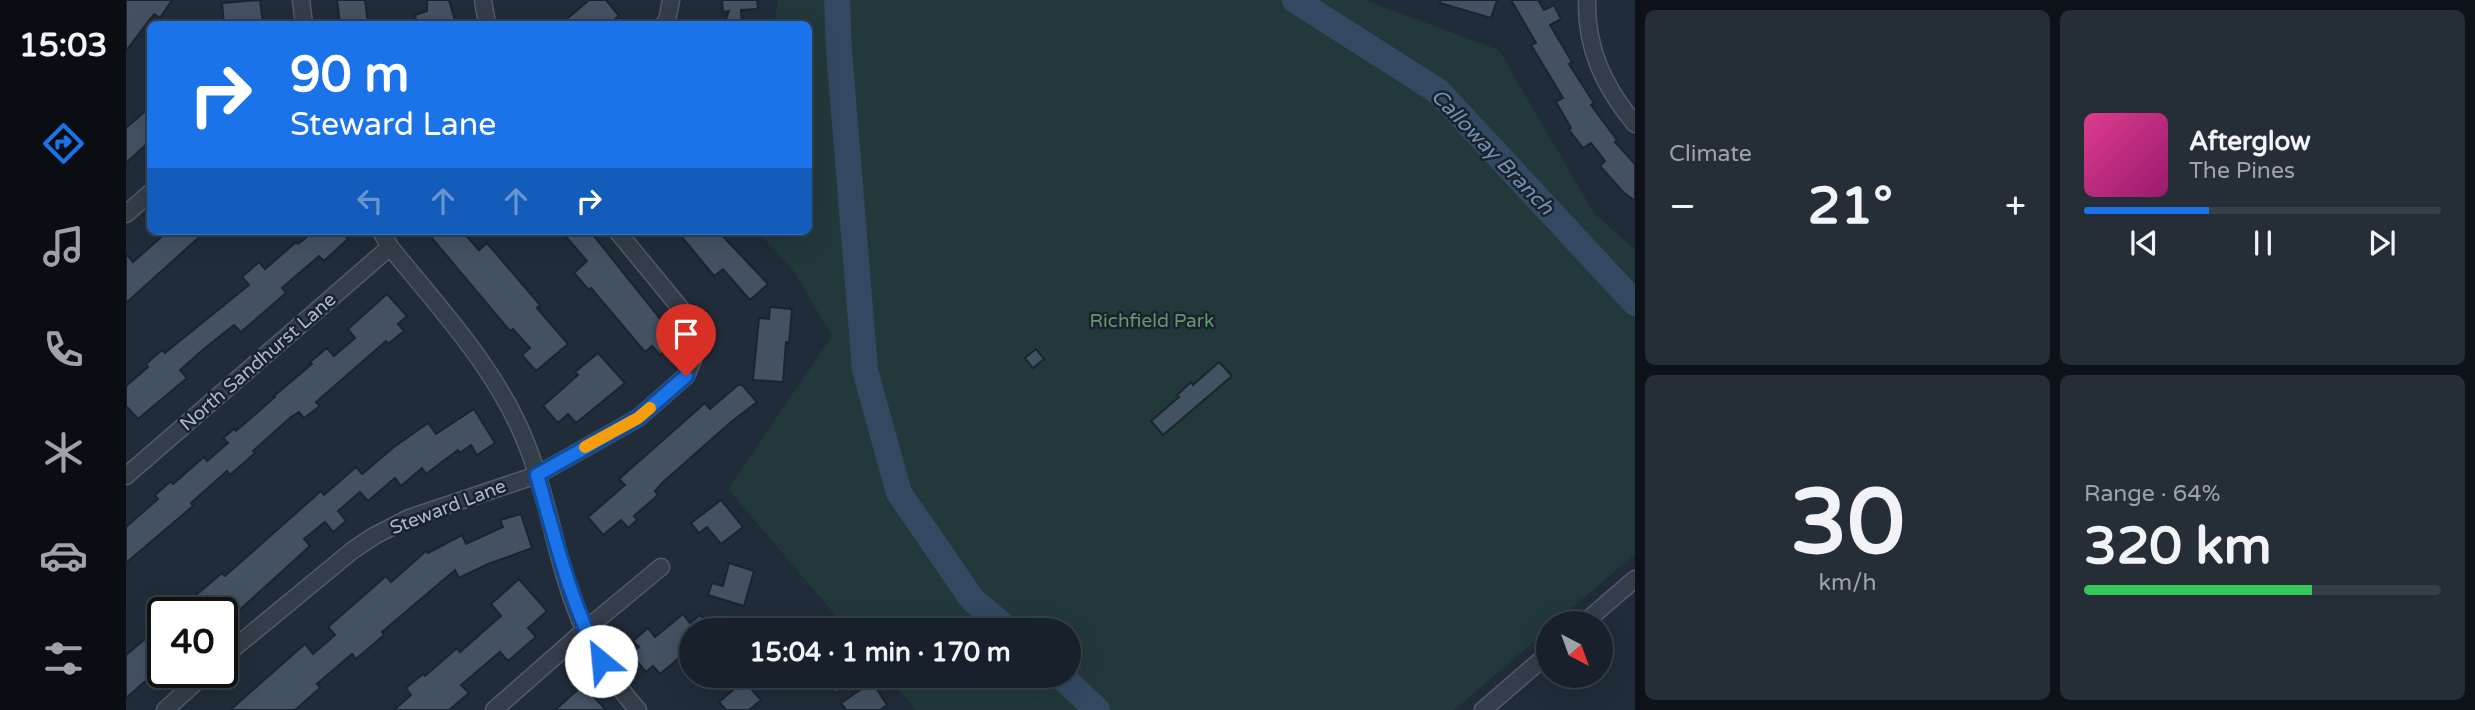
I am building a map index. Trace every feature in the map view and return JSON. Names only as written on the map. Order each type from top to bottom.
[{"type":"street","points":[[300,0],[304,21]]},
{"type":"street","points":[[484,0],[486,21]]},
{"type":"street","points":[[667,21],[671,0]]},
{"type":"street","points":[[1587,0],[1587,18],[1600,72],[1635,124]]},
{"type":"street","points":[[126,214],[147,195]]},
{"type":"street","points":[[383,235],[484,364],[528,446],[585,630],[601,661],[638,710]]},
{"type":"street","name":"Steward Lane","points":[[238,645],[353,550],[374,536],[409,519],[537,475],[638,418],[686,376],[698,347],[695,326],[620,235]]},
{"type":"street","name":"North Sandhurst Lane","points":[[126,476],[390,247]]},
{"type":"street","points":[[494,710],[661,567]]},
{"type":"street","points":[[1598,611],[1635,579]]},
{"type":"street","points":[[1483,710],[1536,664]]},
{"type":"street","points":[[165,710],[189,688]]},
{"type":"green space","name":"Richfield Park","points":[[778,0],[1365,0],[1499,50],[1594,213],[1635,250],[1635,554],[1569,611],[1536,611],[1536,640],[1454,710],[916,710],[897,688],[1081,688],[1081,618],[838,618],[728,489],[832,336],[793,270],[761,235],[812,235],[812,21],[774,21]]},
{"type":"building","points":[[126,0],[172,0],[160,18],[154,14],[147,21],[126,51]]},
{"type":"building","points":[[260,0],[263,21],[224,21],[222,3]]},
{"type":"building","points":[[337,0],[365,0],[368,21],[340,21]]},
{"type":"building","points":[[427,0],[449,0],[455,21],[416,21],[415,15],[427,11]]},
{"type":"building","points":[[589,0],[606,0],[619,16],[613,21],[564,21]]},
{"type":"building","points":[[722,0],[757,0],[758,9],[741,10],[742,21],[725,21],[729,11],[723,12]]},
{"type":"building","points":[[1441,0],[1497,0],[1491,18],[1440,3]]},
{"type":"building","points":[[1511,0],[1538,0],[1544,10],[1554,5],[1561,19],[1550,25],[1572,62],[1569,64],[1594,103],[1591,105],[1617,140],[1615,142],[1635,164],[1635,201],[1623,192],[1600,166],[1605,161],[1591,143],[1583,148],[1569,130],[1571,128],[1556,102],[1563,98],[1531,45],[1536,43]]},
{"type":"building","points":[[147,110],[147,144],[126,163],[126,128]]},
{"type":"building","points":[[163,235],[202,235],[126,303],[126,254],[133,262]]},
{"type":"building","points":[[309,235],[344,235],[348,239],[324,261],[319,256],[282,288],[286,293],[241,332],[234,325],[205,348],[180,370],[187,378],[138,419],[126,406],[126,386],[148,367],[146,364],[162,350],[165,353],[249,285],[242,277],[259,262],[265,269],[296,242],[298,244]]},
{"type":"building","points":[[466,235],[479,250],[487,243],[540,305],[537,308],[568,344],[536,371],[522,355],[530,348],[513,329],[510,331],[431,237]]},
{"type":"building","points":[[564,235],[593,235],[677,340],[660,355],[652,346],[645,352],[591,288],[589,290],[574,273],[587,261]]},
{"type":"building","points":[[680,235],[722,235],[768,284],[750,300],[723,269],[714,276]]},
{"type":"building","points":[[387,294],[407,316],[398,324],[404,331],[388,344],[386,341],[316,402],[320,406],[304,418],[299,412],[291,417],[253,451],[255,453],[230,475],[227,471],[191,503],[193,506],[126,563],[126,527],[158,499],[155,495],[171,481],[173,484],[204,457],[207,461],[228,443],[223,438],[234,429],[236,431],[327,348],[334,356],[355,338],[348,329]]},
{"type":"building","points":[[770,307],[792,309],[783,382],[753,380],[759,318],[769,319]]},
{"type":"building","points":[[1036,349],[1044,359],[1033,368],[1025,358]]},
{"type":"building","points":[[598,353],[625,383],[576,423],[568,414],[558,423],[543,406],[578,375],[575,372]]},
{"type":"building","points":[[1219,362],[1232,376],[1163,435],[1151,421],[1179,397],[1177,395],[1191,382],[1193,385]]},
{"type":"building","points":[[738,385],[742,385],[757,402],[662,483],[655,491],[658,495],[634,516],[637,520],[628,528],[621,520],[603,535],[588,517],[625,485],[619,479],[705,403],[710,409]]},
{"type":"building","points":[[474,409],[495,443],[477,455],[471,445],[460,453],[458,450],[426,474],[422,468],[401,486],[395,478],[368,501],[360,492],[338,511],[346,521],[333,532],[325,522],[304,539],[310,546],[238,611],[238,597],[194,597],[222,573],[225,576],[321,491],[324,495],[356,467],[362,474],[428,423],[436,434]]},
{"type":"building","points":[[721,500],[743,527],[721,544],[707,527],[699,533],[691,523]]},
{"type":"building","points":[[521,514],[532,548],[459,578],[455,570],[382,632],[384,635],[356,659],[352,654],[317,684],[320,688],[295,710],[230,710],[305,644],[313,654],[335,635],[328,627],[386,576],[391,582],[426,551],[428,553],[462,535],[466,544],[503,527],[500,520]]},
{"type":"building","points":[[729,563],[754,571],[744,606],[708,595],[712,583],[723,586]]},
{"type":"building","points":[[519,579],[547,611],[528,628],[536,637],[508,661],[500,652],[461,685],[469,693],[449,710],[394,710],[411,695],[406,688],[423,674],[425,676],[457,648],[460,652],[501,616],[491,604]]},
{"type":"building","points":[[683,614],[686,618],[679,618],[679,658],[660,674],[653,666],[646,672],[631,654],[639,647],[633,641],[648,628],[655,637]]},
{"type":"building","points":[[147,637],[147,680],[126,698],[126,655]]},
{"type":"building","points":[[583,685],[606,710],[555,710]]},
{"type":"building","points":[[736,688],[750,688],[761,700],[749,710],[726,710],[719,702]]},
{"type":"building","points":[[863,688],[876,688],[887,705],[880,710],[846,710],[841,703]]},
{"type":"waterway","points":[[837,0],[865,370],[899,493],[972,599],[994,618]]},
{"type":"waterway","name":"Calloway Branch","points":[[1295,0],[1439,92],[1635,303]]},
{"type":"waterway","points":[[1074,688],[1097,710]]},
{"type":"slow traffic","points":[[585,447],[638,418],[650,408]]},
{"type":"route","points":[[601,661],[585,630],[572,595],[537,475],[638,418],[686,376]]}]
